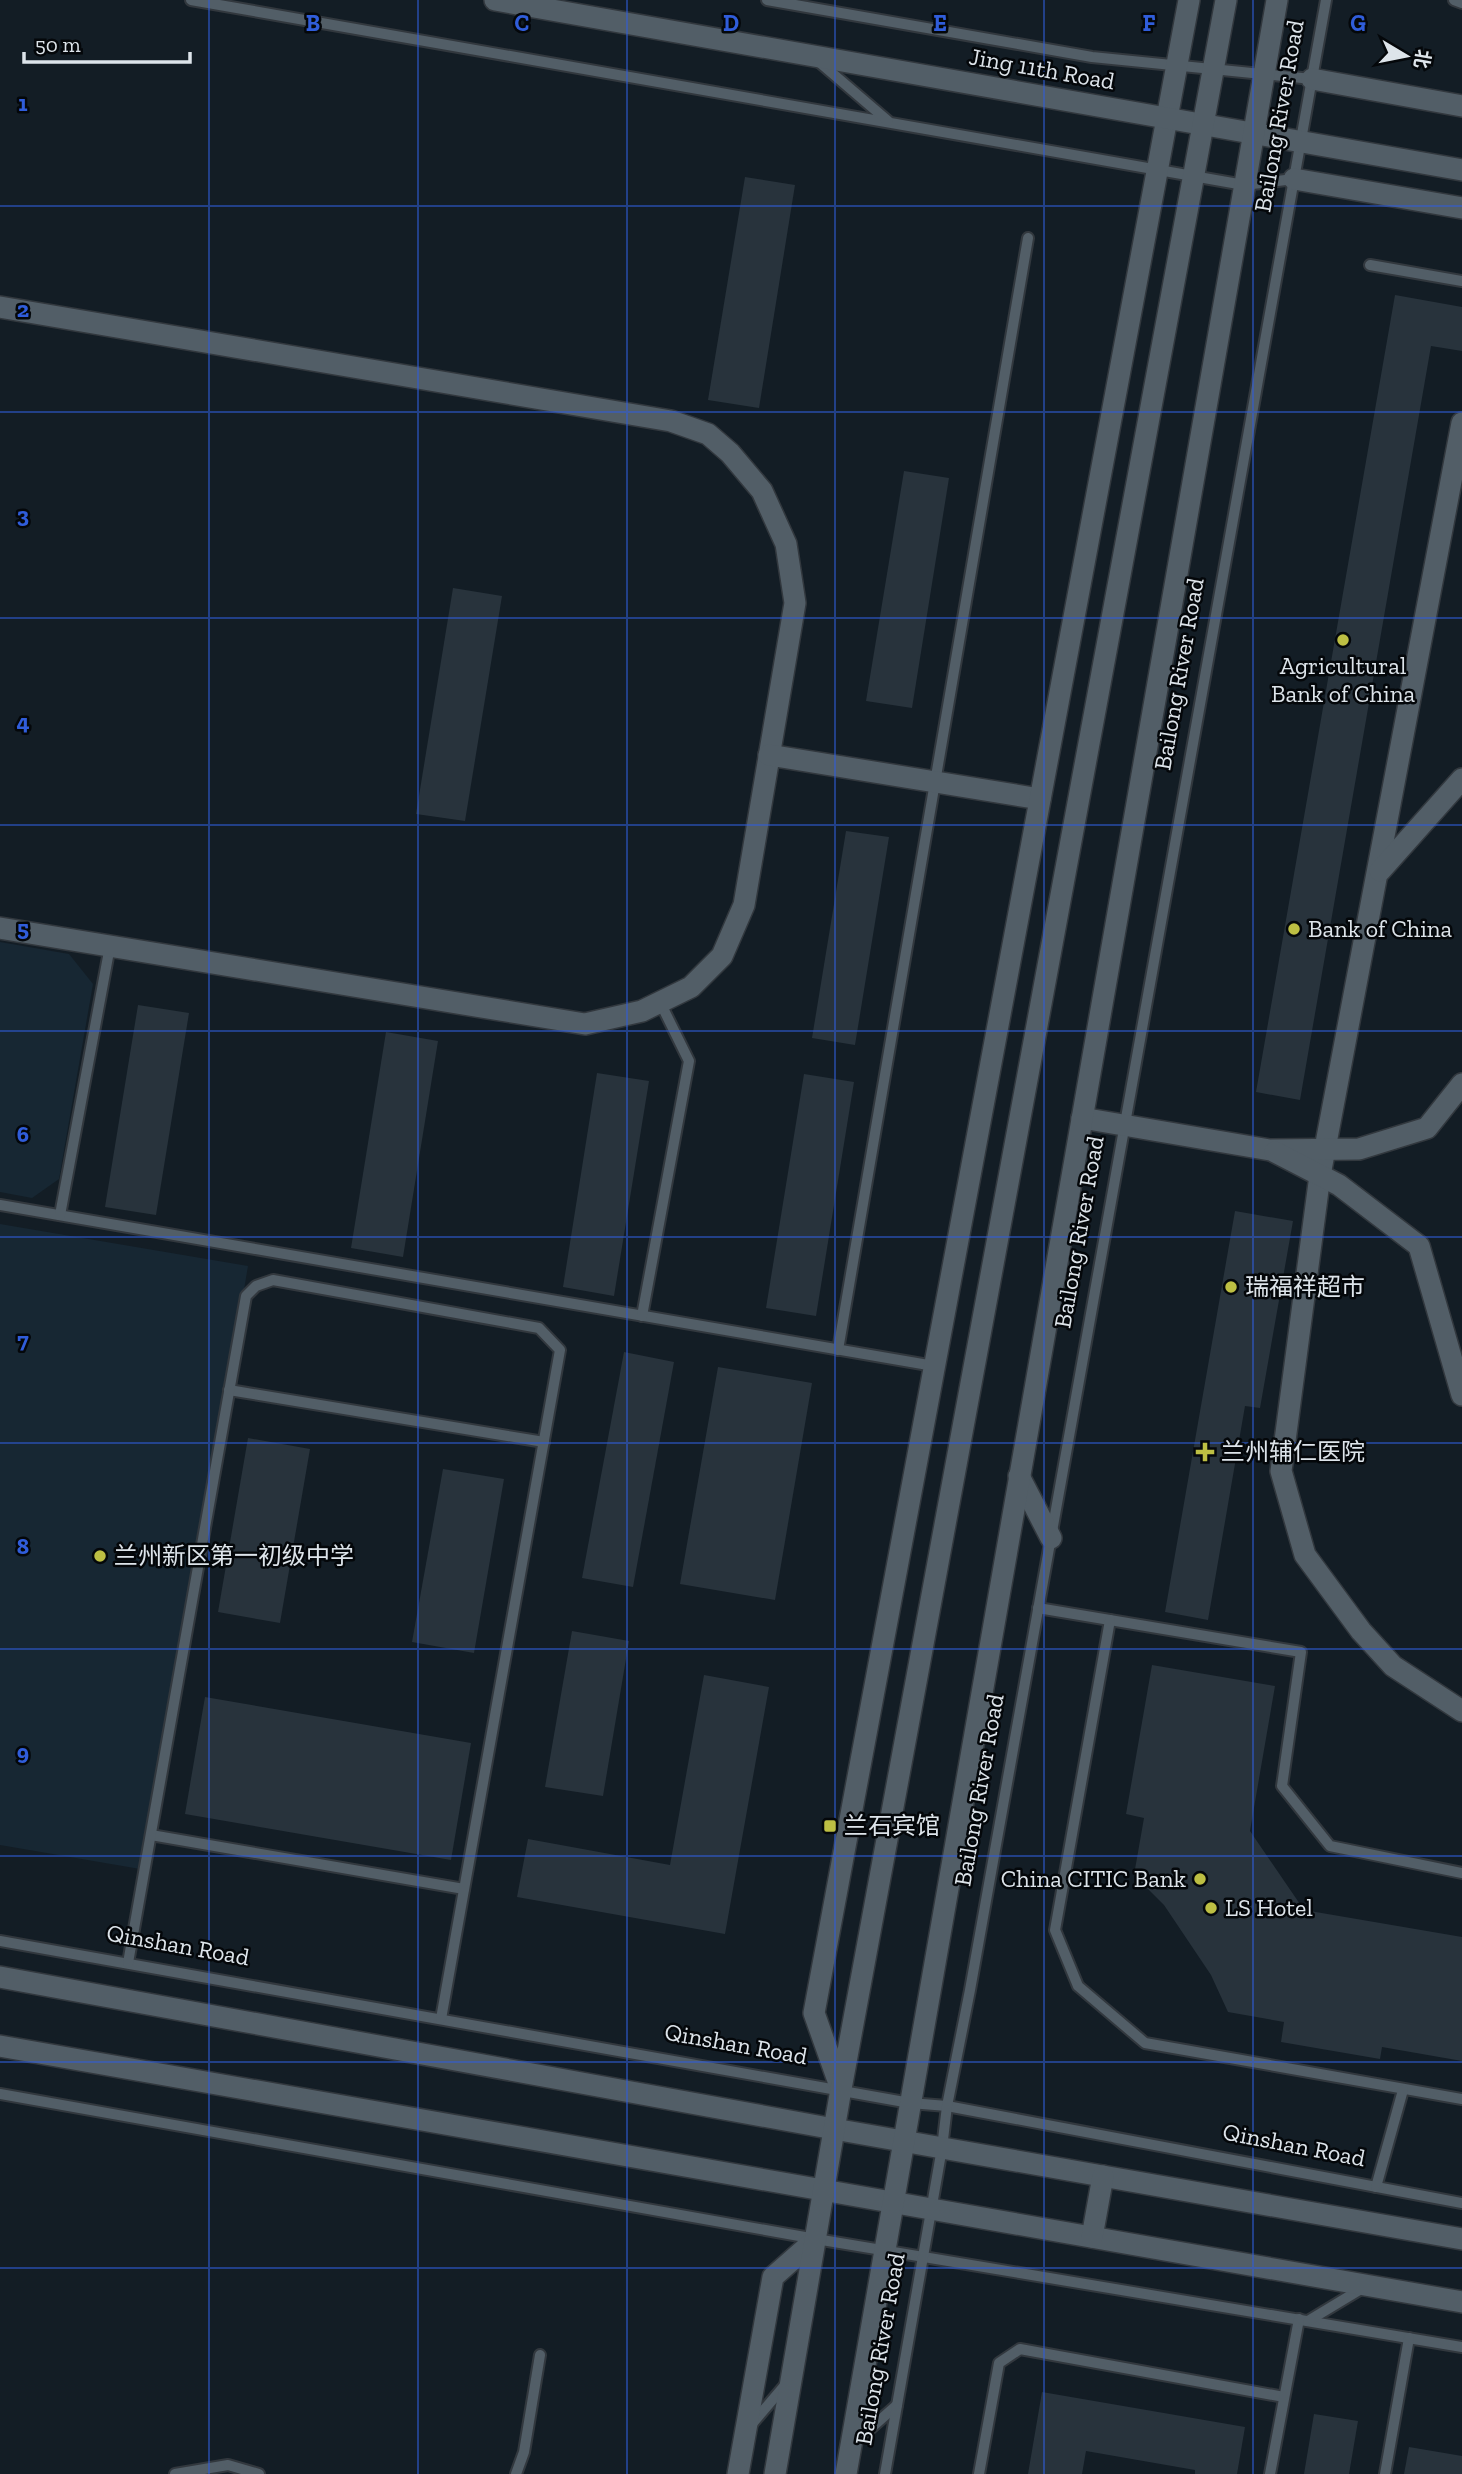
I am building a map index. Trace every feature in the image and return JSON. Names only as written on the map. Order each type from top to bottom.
[{"type":"street","name":"Jing 11th Road","points":[[495,0],[1462,170]]},
{"type":"street","points":[[841,2089],[814,2013],[1189,0]]},
{"type":"street","points":[[775,2474],[841,2089],[1226,0]]},
{"type":"street","name":"Bailong River Road","points":[[846,2474],[1277,0]]},
{"type":"street","points":[[1312,79],[1462,106]]},
{"type":"street","points":[[1294,178],[1462,208]]},
{"type":"street","points":[[0,307],[671,421],[708,434],[730,453],[762,491],[786,544],[795,603],[744,905],[722,956],[691,987],[642,1011],[584,1024],[0,928]]},
{"type":"street","points":[[1462,424],[1320,1175],[1281,1471],[1305,1555],[1361,1632],[1393,1666],[1462,1711]]},
{"type":"street","points":[[769,755],[1040,799]]},
{"type":"street","points":[[1378,872],[1462,779]]},
{"type":"street","points":[[1082,1118],[1270,1150],[1359,1149],[1427,1128],[1462,1084]]},
{"type":"street","points":[[1270,1150],[1339,1185],[1419,1246],[1462,1395]]},
{"type":"street","points":[[1019,1476],[1051,1538]]},
{"type":"street","points":[[0,1977],[834,2129],[1462,2239]]},
{"type":"street","points":[[0,2046],[1462,2302]]},
{"type":"street","points":[[1092,2237],[1102,2176]]},
{"type":"street","points":[[738,2474],[773,2277],[816,2239]]},
{"type":"lane","points":[[191,0],[1244,185],[1294,178]]},
{"type":"lane","points":[[767,0],[1091,57],[1312,79]]},
{"type":"lane","name":"Bailong River Road","points":[[885,2474],[947,2106],[1326,0]]},
{"type":"lane","points":[[1454,0],[1462,3]]},
{"type":"lane","points":[[814,57],[890,123]]},
{"type":"lane","points":[[838,1350],[1028,238]]},
{"type":"lane","points":[[1370,265],[1462,281]]},
{"type":"lane","points":[[60,1215],[110,947]]},
{"type":"lane","points":[[642,1316],[689,1061],[660,1002]]},
{"type":"lane","points":[[0,1205],[934,1367]]},
{"type":"lane","points":[[128,1963],[246,1296],[256,1286],[273,1280],[540,1328],[560,1350],[441,2019]]},
{"type":"lane","points":[[229,1390],[544,1442]]},
{"type":"lane","points":[[1038,1608],[1301,1652],[1282,1786],[1330,1846],[1462,1872]]},
{"type":"lane","points":[[1110,1620],[1055,1930],[1078,1986],[1145,2043],[1462,2099]]},
{"type":"lane","points":[[151,1835],[464,1889]]},
{"type":"lane","name":"Qinshan Road","points":[[0,1941],[841,2089],[910,2104],[947,2106],[1462,2203]]},
{"type":"lane","points":[[1376,2187],[1403,2090]]},
{"type":"lane","points":[[0,2094],[816,2239],[1462,2347]]},
{"type":"lane","points":[[1269,2474],[1303,2320],[1367,2286]]},
{"type":"lane","points":[[1385,2474],[1409,2338]]},
{"type":"lane","points":[[979,2474],[999,2363],[1020,2349],[1284,2397]]},
{"type":"lane","points":[[516,2474],[524,2452],[540,2355]]},
{"type":"lane","points":[[746,2432],[792,2377]]},
{"type":"lane","points":[[851,2445],[897,2405]]},
{"type":"lane","points":[[175,2474],[228,2465],[259,2474]]},
{"type":"shaded area","points":[[0,942],[69,954],[93,984],[59,1179],[32,1198],[0,1192]]},
{"type":"shaded area","name":"兰州新区第一初级中学","points":[[0,1224],[248,1266],[146,1870],[0,1845]]},
{"type":"building","points":[[745,177],[795,185],[759,408],[708,400]]},
{"type":"building","points":[[1395,295],[1462,307],[1462,351],[1431,346],[1300,1100],[1256,1092]]},
{"type":"building","points":[[904,471],[949,478],[912,708],[866,701]]},
{"type":"building","points":[[453,588],[502,596],[465,821],[416,814]]},
{"type":"building","points":[[846,831],[889,837],[855,1045],[812,1038]]},
{"type":"building","points":[[138,1005],[189,1013],[156,1215],[105,1207]]},
{"type":"building","points":[[386,1032],[438,1041],[403,1257],[351,1248]]},
{"type":"building","points":[[597,1073],[649,1081],[614,1296],[563,1287]]},
{"type":"building","points":[[804,1074],[854,1082],[816,1316],[766,1308]]},
{"type":"building","points":[[1235,1211],[1293,1221],[1260,1408],[1245,1406],[1208,1620],[1165,1612]]},
{"type":"building","points":[[624,1352],[674,1362],[633,1587],[582,1578]]},
{"type":"building","points":[[718,1367],[812,1383],[775,1600],[680,1584]]},
{"type":"building","points":[[248,1438],[310,1449],[280,1623],[218,1612]]},
{"type":"building","points":[[443,1469],[504,1479],[474,1653],[412,1642]]},
{"type":"building","points":[[572,1631],[629,1641],[603,1796],[545,1787]]},
{"type":"building","points":[[1152,1665],[1275,1686],[1250,1831],[1304,1910],[1462,1937],[1462,2061],[1382,2047],[1380,2059],[1281,2042],[1284,2022],[1228,2012],[1211,1975],[1164,1905],[1134,1875],[1144,1818],[1126,1814]]},
{"type":"building","points":[[704,1675],[769,1687],[725,1934],[517,1897],[528,1839],[670,1865]]},
{"type":"building","points":[[205,1697],[471,1743],[451,1860],[185,1814]]},
{"type":"building","points":[[1042,2392],[1245,2427],[1237,2474],[1195,2474],[1195,2470],[1086,2451],[1082,2474],[1028,2474]]},
{"type":"building","points":[[1314,2414],[1358,2421],[1349,2474],[1304,2474]]},
{"type":"building","points":[[1409,2447],[1462,2456],[1462,2474],[1404,2474]]},
{"type":"place","name":"Agricultural Bank of China","points":[[1343,640]]},
{"type":"place","name":"Bank of China","points":[[1294,929]]},
{"type":"place","name":"瑞福祥超市","points":[[1231,1287]]},
{"type":"place","name":"兰州辅仁医院","points":[[1205,1452]]},
{"type":"place","name":"兰州新区第一初级中学","points":[[100,1556]]},
{"type":"place","name":"兰石宾馆","points":[[830,1826]]},
{"type":"place","name":"China CITIC Bank","points":[[1200,1879]]},
{"type":"place","name":"LS Hotel","points":[[1211,1908]]}]
